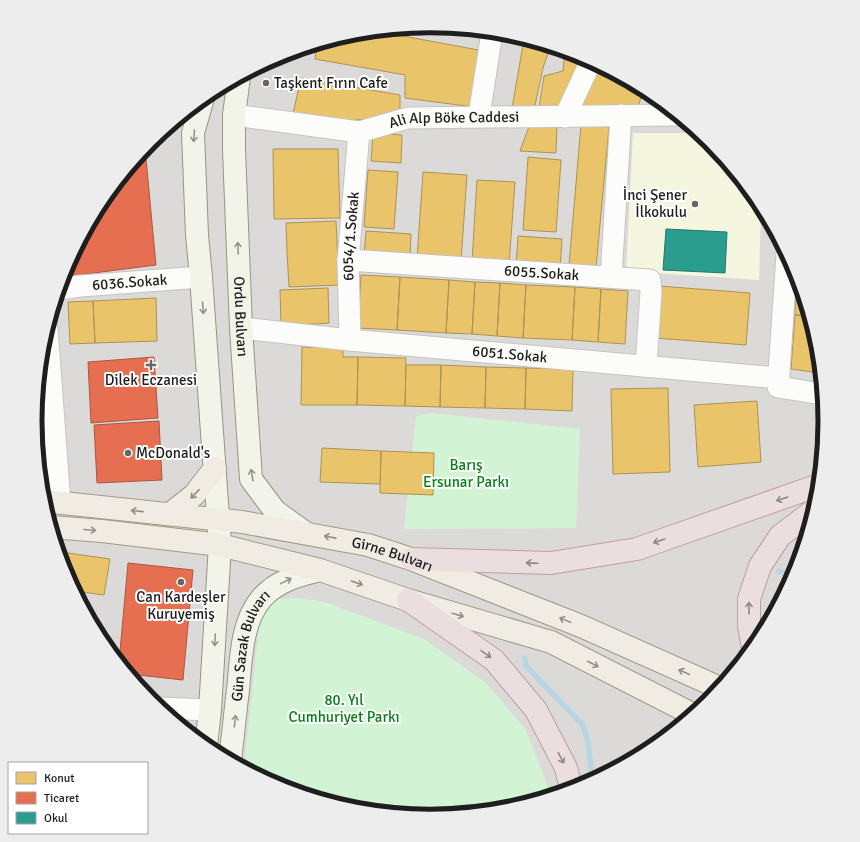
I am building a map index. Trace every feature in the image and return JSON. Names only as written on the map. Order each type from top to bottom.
[{"type":"highway","points":[[410,559],[551,564],[637,549],[813,487]]},
{"type":"highway","points":[[751,639],[749,626],[749,599],[760,566],[780,536],[806,516]]},
{"type":"highway","points":[[408,600],[494,660],[536,710],[566,768],[570,782]]},
{"type":"main road","name":"Ordu Bulvarı","points":[[238,84],[234,115],[234,150],[241,328],[251,479],[276,512],[304,532]]},
{"type":"main road","points":[[197,110],[194,133],[197,235],[220,545]]},
{"type":"main road","points":[[170,514],[194,495],[215,468]]},
{"type":"main road","name":"Girne Bulvarı","points":[[52,502],[242,522],[304,532],[368,545],[410,559],[580,626],[714,685]]},
{"type":"main road","points":[[57,527],[102,531],[220,545],[320,570],[408,600],[551,642],[687,712]]},
{"type":"main road","name":"Gün Sazak Bulvarı","points":[[207,739],[210,710],[220,545]]},
{"type":"main road","name":"Gün Sazak Bulvarı","points":[[231,754],[244,636],[251,616],[261,599],[276,585],[297,575],[320,570]]},
{"type":"street","points":[[479,116],[491,38]]},
{"type":"street","points":[[565,116],[588,67]]},
{"type":"street","name":"Ali Alp Böke Caddesi","points":[[234,115],[359,132],[408,118],[668,115]]},
{"type":"street","points":[[611,277],[621,115]]},
{"type":"street","name":"6054/1.Sokak","points":[[350,340],[348,260],[359,132]]},
{"type":"street","name":"6055.Sokak","points":[[348,260],[650,280],[651,292],[646,366]]},
{"type":"street","points":[[778,382],[786,268]]},
{"type":"street","name":"6036.Sokak","points":[[66,288],[201,277]]},
{"type":"street","name":"6051.Sokak","points":[[241,328],[350,340],[646,366],[778,382],[817,393]]},
{"type":"street","points":[[48,353],[52,502]]},
{"type":"street","points":[[169,708],[210,710]]},
{"type":"shaded area","points":[[430,33],[455,34],[506,40],[530,46],[555,54],[602,73],[646,98],[666,113],[686,129],[722,165],[753,205],[766,227],[778,249],[797,296],[811,345],[815,370],[818,421],[817,446],[811,497],[805,521],[797,546],[778,593],[753,637],[738,657],[722,677],[686,713],[646,744],[624,757],[602,769],[555,788],[506,802],[481,806],[430,809],[405,808],[354,802],[330,796],[305,788],[258,769],[214,744],[194,729],[174,713],[138,677],[107,637],[94,615],[82,593],[63,546],[49,497],[45,472],[42,421],[43,396],[49,345],[55,321],[63,296],[82,249],[107,205],[122,185],[138,165],[174,129],[214,98],[236,85],[258,73],[305,54],[354,40],[379,36]]},
{"type":"shaded area","name":"İnci Şener İlkokulu","points":[[633,133],[690,133],[722,165],[753,205],[761,218],[759,280],[626,271]]},
{"type":"green space","name":"Barış Ersunar Parkı","points":[[432,413],[580,429],[576,528],[404,529],[416,416]]},
{"type":"green space","name":"80. Yıl Cumhuriyet Parkı","points":[[298,598],[325,602],[424,639],[486,683],[526,730],[549,790],[506,802],[481,806],[430,809],[379,806],[354,802],[305,788],[258,769],[245,762],[260,618],[276,599]]},
{"type":"building: Konut","points":[[396,35],[484,51],[474,107],[405,98],[405,75],[315,59],[316,50],[330,46],[354,40]]},
{"type":"building: Konut","points":[[523,44],[548,52],[543,68],[534,110],[511,114]]},
{"type":"building: Konut","points":[[564,58],[582,65],[563,113],[538,114],[544,76],[563,71]]},
{"type":"building: Konut","points":[[596,70],[641,95],[637,112],[577,112]]},
{"type":"building: Konut","points":[[301,78],[400,95],[400,116],[346,121],[292,118]]},
{"type":"building: Konut","points":[[530,124],[557,125],[556,153],[520,151]]},
{"type":"building: Konut","points":[[581,125],[609,127],[596,268],[569,265]]},
{"type":"building: Konut","points":[[373,133],[402,135],[401,163],[371,161]]},
{"type":"building: Konut","points":[[273,149],[338,149],[340,218],[274,219]]},
{"type":"building: Konut","points":[[528,157],[561,160],[556,232],[523,230]]},
{"type":"building: Konut","points":[[368,170],[398,172],[394,229],[364,227]]},
{"type":"building: Konut","points":[[423,172],[467,175],[461,262],[417,259]]},
{"type":"building: Konut","points":[[477,180],[515,182],[509,265],[472,262]]},
{"type":"building: Konut","points":[[336,221],[339,285],[289,287],[286,223]]},
{"type":"building: Konut","points":[[366,231],[411,234],[410,258],[364,255]]},
{"type":"building: Konut","points":[[518,236],[562,239],[560,269],[516,266]]},
{"type":"building: Konut","points":[[361,275],[400,277],[397,330],[358,328]]},
{"type":"building: Konut","points":[[400,277],[449,280],[446,333],[397,330]]},
{"type":"building: Konut","points":[[449,280],[475,282],[472,334],[446,333]]},
{"type":"building: Konut","points":[[475,282],[500,283],[497,336],[472,334]]},
{"type":"building: Konut","points":[[500,283],[526,285],[523,338],[497,336]]},
{"type":"building: Konut","points":[[526,285],[575,287],[572,340],[523,338]]},
{"type":"building: Konut","points":[[659,286],[750,293],[746,345],[655,338]]},
{"type":"building: Konut","points":[[575,287],[601,289],[598,342],[572,340]]},
{"type":"building: Konut","points":[[328,288],[329,323],[281,326],[280,290]]},
{"type":"building: Konut","points":[[601,289],[628,291],[625,344],[598,342]]},
{"type":"building: Konut","points":[[796,293],[803,316],[795,315]]},
{"type":"building: Konut","points":[[156,298],[157,341],[95,343],[93,301]]},
{"type":"building: Konut","points":[[93,301],[95,343],[70,344],[68,302]]},
{"type":"building: Konut","points":[[795,315],[803,316],[811,345],[815,372],[791,369]]},
{"type":"building: Konut","points":[[302,347],[343,348],[343,357],[358,357],[357,405],[301,405]]},
{"type":"building: Konut","points":[[358,357],[406,358],[405,406],[357,405]]},
{"type":"building: Konut","points":[[406,365],[441,365],[440,407],[405,406]]},
{"type":"building: Konut","points":[[441,365],[486,367],[485,408],[440,407]]},
{"type":"building: Konut","points":[[486,367],[526,368],[525,409],[485,408]]},
{"type":"building: Konut","points":[[526,368],[573,369],[572,411],[525,409]]},
{"type":"building: Konut","points":[[668,388],[670,472],[613,474],[611,389]]},
{"type":"building: Konut","points":[[757,401],[761,462],[698,467],[694,405]]},
{"type":"building: Konut","points":[[322,448],[381,451],[380,484],[320,482]]},
{"type":"building: Konut","points":[[381,451],[434,453],[433,495],[380,493]]},
{"type":"building: Konut","points":[[66,553],[110,559],[104,595],[82,592]]},
{"type":"building: Ticaret","points":[[146,157],[156,265],[71,276],[82,249],[107,205]]},
{"type":"building: Ticaret","points":[[154,357],[158,418],[91,423],[88,362]]},
{"type":"building: Ticaret","name":"McDonald's","points":[[159,421],[162,480],[97,483],[94,425]]},
{"type":"building: Ticaret","points":[[128,563],[193,570],[183,680],[136,675],[120,654]]},
{"type":"building: Okul","name":"İnci Şener İlkokulu","points":[[666,229],[727,232],[725,273],[663,270]]},
{"type":"waterway","points":[[779,571],[786,574]]},
{"type":"waterway","points":[[525,658],[526,666],[582,724],[588,741],[591,773]]},
{"type":"place","name":"Taşkent Fırın Cafe","points":[[266,83]]},
{"type":"place","name":"İnci Şener İlkokulu","points":[[695,204]]},
{"type":"place","name":"Dilek Eczanesi","points":[[151,365]]},
{"type":"place","name":"McDonald's","points":[[128,453]]},
{"type":"place","name":"Can Kardeşler Kuruyemiş","points":[[181,582]]}]
